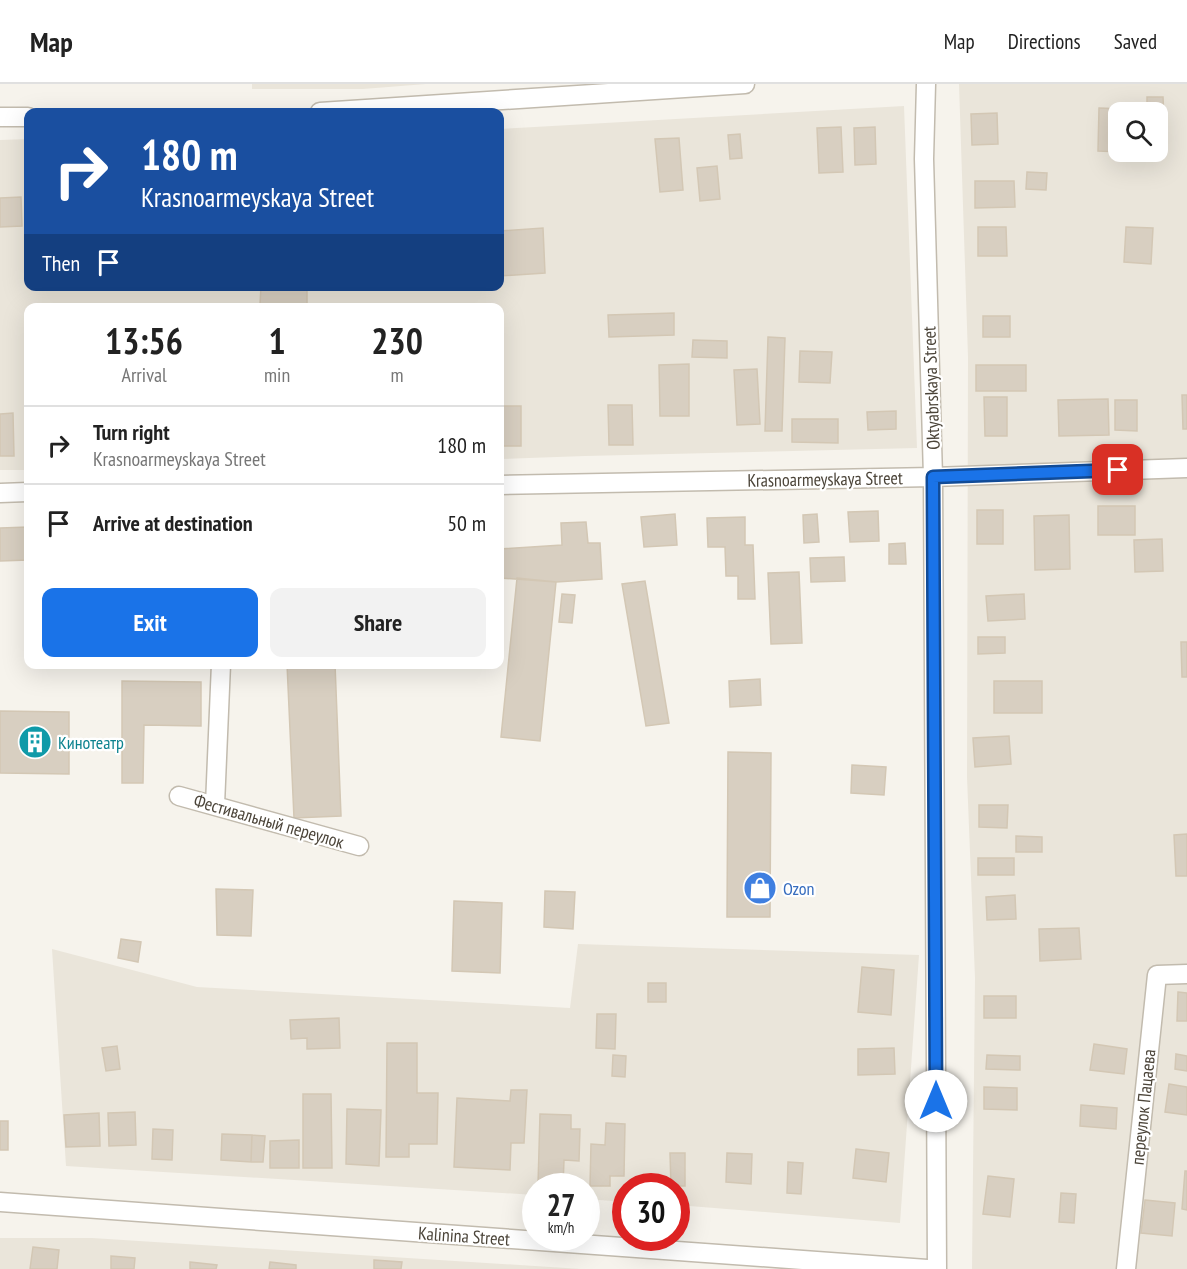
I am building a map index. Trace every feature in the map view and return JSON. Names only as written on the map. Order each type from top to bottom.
[{"type":"street","points":[[381,108],[745,84]]},
{"type":"street","name":"Oktyabrskaya Street","points":[[927,84],[924,159],[933,477],[937,1269]]},
{"type":"street","points":[[0,117],[24,117]]},
{"type":"street","name":"Krasnoarmeyskaya Street","points":[[504,484],[933,477],[1187,468]]},
{"type":"street","points":[[0,493],[24,492]]},
{"type":"street","points":[[215,805],[221,669]]},
{"type":"street","name":"Фестивальный переулок","points":[[180,796],[359,846]]},
{"type":"street","name":"переулок Пацаева","points":[[1126,1269],[1157,975],[1187,974]]},
{"type":"street","name":"Kalinina Street","points":[[0,1202],[927,1269]]},
{"type":"shaded area","points":[[252,84],[426,84],[363,89],[252,89]]},
{"type":"shaded area","points":[[959,84],[1187,84],[1187,1269],[972,1269],[975,978],[967,777],[968,357]]},
{"type":"shaded area","points":[[904,106],[917,448],[504,459],[504,303],[24,303],[24,470],[0,470],[0,140],[24,139],[24,291],[504,291],[504,129]]},
{"type":"shaded area","points":[[578,944],[919,955],[900,1223],[690,1206],[690,1173],[612,1173],[612,1201],[600,1200],[600,1173],[522,1173],[522,1194],[66,1166],[52,949],[197,987],[570,1008]]},
{"type":"shaded area","points":[[0,1238],[92,1238],[581,1269],[0,1269]]},
{"type":"building","points":[[1147,97],[1163,97],[1163,102],[1147,102]]},
{"type":"building","points":[[1099,108],[1108,108],[1108,151],[1098,151]]},
{"type":"building","points":[[997,113],[998,144],[972,145],[971,114]]},
{"type":"building","points":[[841,127],[843,172],[819,173],[817,128]]},
{"type":"building","points":[[875,127],[876,164],[855,165],[854,128]]},
{"type":"building","points":[[740,134],[742,158],[730,159],[728,135]]},
{"type":"building","points":[[679,138],[683,190],[660,192],[655,139]]},
{"type":"building","points":[[717,166],[720,199],[700,201],[697,168]]},
{"type":"building","points":[[1027,172],[1047,173],[1046,190],[1026,189]]},
{"type":"building","points":[[975,181],[1014,181],[1015,207],[975,208]]},
{"type":"building","points":[[21,197],[22,226],[0,227],[0,198]]},
{"type":"building","points":[[978,227],[1006,227],[1007,256],[978,256]]},
{"type":"building","points":[[1126,227],[1153,228],[1151,264],[1124,262]]},
{"type":"building","points":[[543,228],[545,273],[504,276],[504,231]]},
{"type":"building","points":[[261,291],[307,291],[307,303],[260,303]]},
{"type":"building","points":[[674,313],[674,335],[609,337],[608,315]]},
{"type":"building","points":[[983,316],[1010,316],[1010,337],[983,337]]},
{"type":"building","points":[[768,337],[785,338],[782,431],[765,431]]},
{"type":"building","points":[[693,340],[727,341],[727,358],[692,357]]},
{"type":"building","points":[[800,351],[832,352],[830,383],[799,382]]},
{"type":"building","points":[[689,364],[689,416],[660,416],[659,365]]},
{"type":"building","points":[[976,365],[1026,365],[1026,391],[976,391]]},
{"type":"building","points":[[757,369],[760,424],[737,425],[734,370]]},
{"type":"building","points":[[1182,395],[1187,395],[1187,429],[1183,429]]},
{"type":"building","points":[[984,397],[1007,397],[1007,436],[985,436]]},
{"type":"building","points":[[1108,399],[1109,435],[1059,436],[1058,400]]},
{"type":"building","points":[[1115,400],[1137,400],[1137,431],[1115,430]]},
{"type":"building","points":[[608,405],[632,405],[633,445],[609,445]]},
{"type":"building","points":[[504,406],[521,406],[521,446],[504,446]]},
{"type":"building","points":[[896,411],[896,429],[868,430],[867,412]]},
{"type":"building","points":[[13,413],[14,456],[0,456],[0,414]]},
{"type":"building","points":[[792,419],[838,419],[838,443],[792,442]]},
{"type":"building","points":[[1098,506],[1135,506],[1135,535],[1098,535]]},
{"type":"building","points":[[977,510],[1003,510],[1003,544],[977,544]]},
{"type":"building","points":[[878,511],[879,541],[850,542],[848,512]]},
{"type":"building","points":[[675,514],[677,545],[644,547],[641,517]]},
{"type":"building","points":[[817,514],[819,542],[804,543],[803,515]]},
{"type":"building","points":[[1069,515],[1070,569],[1035,570],[1034,516]]},
{"type":"building","points":[[745,517],[745,545],[753,545],[755,599],[738,599],[738,576],[726,576],[725,547],[708,547],[707,518]]},
{"type":"building","points":[[586,522],[588,543],[600,543],[602,579],[556,582],[504,578],[504,549],[562,545],[561,523]]},
{"type":"building","points":[[24,527],[24,560],[0,561],[0,528]]},
{"type":"building","points":[[1162,539],[1163,571],[1135,572],[1134,540]]},
{"type":"building","points":[[905,543],[906,564],[889,564],[889,544]]},
{"type":"building","points":[[844,557],[845,581],[811,582],[810,558]]},
{"type":"building","points":[[799,572],[802,643],[771,644],[768,573]]},
{"type":"building","points":[[517,578],[556,582],[540,741],[501,737]]},
{"type":"building","points":[[645,581],[669,723],[646,726],[622,584]]},
{"type":"building","points":[[562,594],[575,595],[572,623],[559,622]]},
{"type":"building","points":[[1024,594],[1025,619],[988,621],[986,596]]},
{"type":"building","points":[[978,637],[1005,637],[1005,653],[978,654]]},
{"type":"building","points":[[1181,642],[1187,642],[1187,677],[1182,677]]},
{"type":"building","points":[[287,669],[335,669],[341,816],[294,818]]},
{"type":"building","points":[[760,679],[761,705],[730,707],[729,681]]},
{"type":"building","points":[[122,681],[201,682],[201,726],[144,725],[143,783],[122,783]]},
{"type":"building","points":[[994,681],[1042,681],[1042,713],[994,713]]},
{"type":"building","name":"Кинотеатр","points":[[0,711],[69,712],[69,774],[0,773]]},
{"type":"building","points":[[1009,736],[1011,764],[975,767],[973,738]]},
{"type":"building","points":[[728,752],[771,753],[770,917],[727,917]]},
{"type":"building","points":[[852,765],[886,767],[884,795],[851,793]]},
{"type":"building","points":[[979,805],[1008,805],[1007,828],[979,827]]},
{"type":"building","points":[[1187,834],[1187,876],[1176,876],[1174,835]]},
{"type":"building","points":[[1016,836],[1042,837],[1042,852],[1016,852]]},
{"type":"building","points":[[978,858],[1014,858],[1014,875],[978,875]]},
{"type":"building","points":[[216,889],[253,890],[251,936],[217,935]]},
{"type":"building","points":[[545,891],[575,892],[573,929],[544,927]]},
{"type":"building","points":[[1015,895],[1016,919],[987,920],[986,897]]},
{"type":"building","points":[[454,901],[502,903],[500,973],[452,971]]},
{"type":"building","points":[[1079,928],[1081,959],[1040,961],[1039,929]]},
{"type":"building","points":[[121,939],[141,942],[138,962],[118,958]]},
{"type":"building","points":[[862,967],[894,970],[891,1015],[858,1012]]},
{"type":"building","points":[[648,983],[666,983],[666,1002],[648,1002]]},
{"type":"building","points":[[1178,992],[1187,993],[1187,1021],[1177,1021]]},
{"type":"building","points":[[984,996],[1016,996],[1016,1018],[984,1018]]},
{"type":"building","points":[[597,1014],[616,1014],[615,1049],[596,1048]]},
{"type":"building","points":[[339,1018],[340,1048],[307,1049],[307,1038],[291,1039],[290,1020]]},
{"type":"building","points":[[387,1043],[417,1043],[417,1093],[438,1093],[437,1144],[409,1144],[409,1157],[386,1157]]},
{"type":"building","points":[[1094,1044],[1127,1049],[1124,1074],[1090,1070]]},
{"type":"building","points":[[117,1046],[120,1069],[106,1071],[102,1048]]},
{"type":"building","points":[[894,1048],[895,1074],[858,1075],[858,1049]]},
{"type":"building","points":[[1176,1054],[1187,1056],[1187,1071],[1175,1069]]},
{"type":"building","points":[[613,1055],[626,1056],[625,1077],[612,1076]]},
{"type":"building","points":[[987,1055],[1020,1056],[1020,1070],[986,1069]]},
{"type":"building","points":[[1169,1084],[1187,1087],[1187,1115],[1165,1112]]},
{"type":"building","points":[[984,1087],[1017,1088],[1017,1110],[984,1109]]},
{"type":"building","points":[[511,1090],[527,1090],[524,1143],[511,1143],[510,1170],[454,1167],[457,1098],[510,1101]]},
{"type":"building","points":[[303,1094],[331,1094],[332,1168],[303,1168]]},
{"type":"building","points":[[1081,1105],[1117,1108],[1116,1129],[1080,1126]]},
{"type":"building","points":[[347,1109],[381,1110],[379,1166],[346,1164]]},
{"type":"building","points":[[135,1112],[136,1145],[109,1146],[108,1113]]},
{"type":"building","points":[[99,1113],[100,1146],[66,1147],[64,1115]]},
{"type":"building","points":[[540,1114],[571,1115],[571,1129],[580,1129],[579,1161],[564,1160],[564,1173],[538,1173]]},
{"type":"building","points":[[0,1121],[8,1121],[8,1150],[0,1150]]},
{"type":"building","points":[[606,1123],[625,1124],[624,1173],[612,1173],[610,1186],[600,1186],[600,1173],[590,1173],[591,1144],[605,1145]]},
{"type":"building","points":[[153,1129],[173,1130],[172,1160],[152,1159]]},
{"type":"building","points":[[222,1134],[252,1135],[251,1162],[221,1160]]},
{"type":"building","points":[[252,1135],[265,1136],[263,1162],[251,1162]]},
{"type":"building","points":[[299,1140],[299,1168],[270,1168],[270,1141]]},
{"type":"building","points":[[856,1149],[889,1153],[886,1182],[853,1178]]},
{"type":"building","points":[[670,1153],[685,1153],[685,1173],[671,1173]]},
{"type":"building","points":[[727,1153],[752,1154],[751,1184],[726,1182]]},
{"type":"building","points":[[788,1162],[803,1163],[801,1194],[787,1193]]},
{"type":"building","points":[[1185,1171],[1187,1171],[1187,1210],[1182,1209]]},
{"type":"building","points":[[988,1176],[1014,1179],[1010,1217],[983,1214]]},
{"type":"building","points":[[1061,1193],[1076,1194],[1074,1223],[1059,1222]]},
{"type":"building","points":[[1145,1200],[1175,1203],[1172,1236],[1141,1233]]},
{"type":"building","points":[[33,1247],[59,1250],[57,1269],[30,1269]]},
{"type":"building","points":[[111,1256],[135,1258],[134,1269],[111,1269]]},
{"type":"building","points":[[374,1260],[402,1262],[401,1269],[374,1269]]},
{"type":"building","points":[[190,1262],[217,1265],[216,1269],[190,1269]]},
{"type":"building","points":[[270,1262],[296,1265],[296,1269],[269,1269]]},
{"type":"place","name":"Кинотеатр","points":[[35,742]]},
{"type":"place","name":"Ozon","points":[[760,888]]},
{"type":"route","points":[[936,1101],[933,477],[1118,470]]}]
